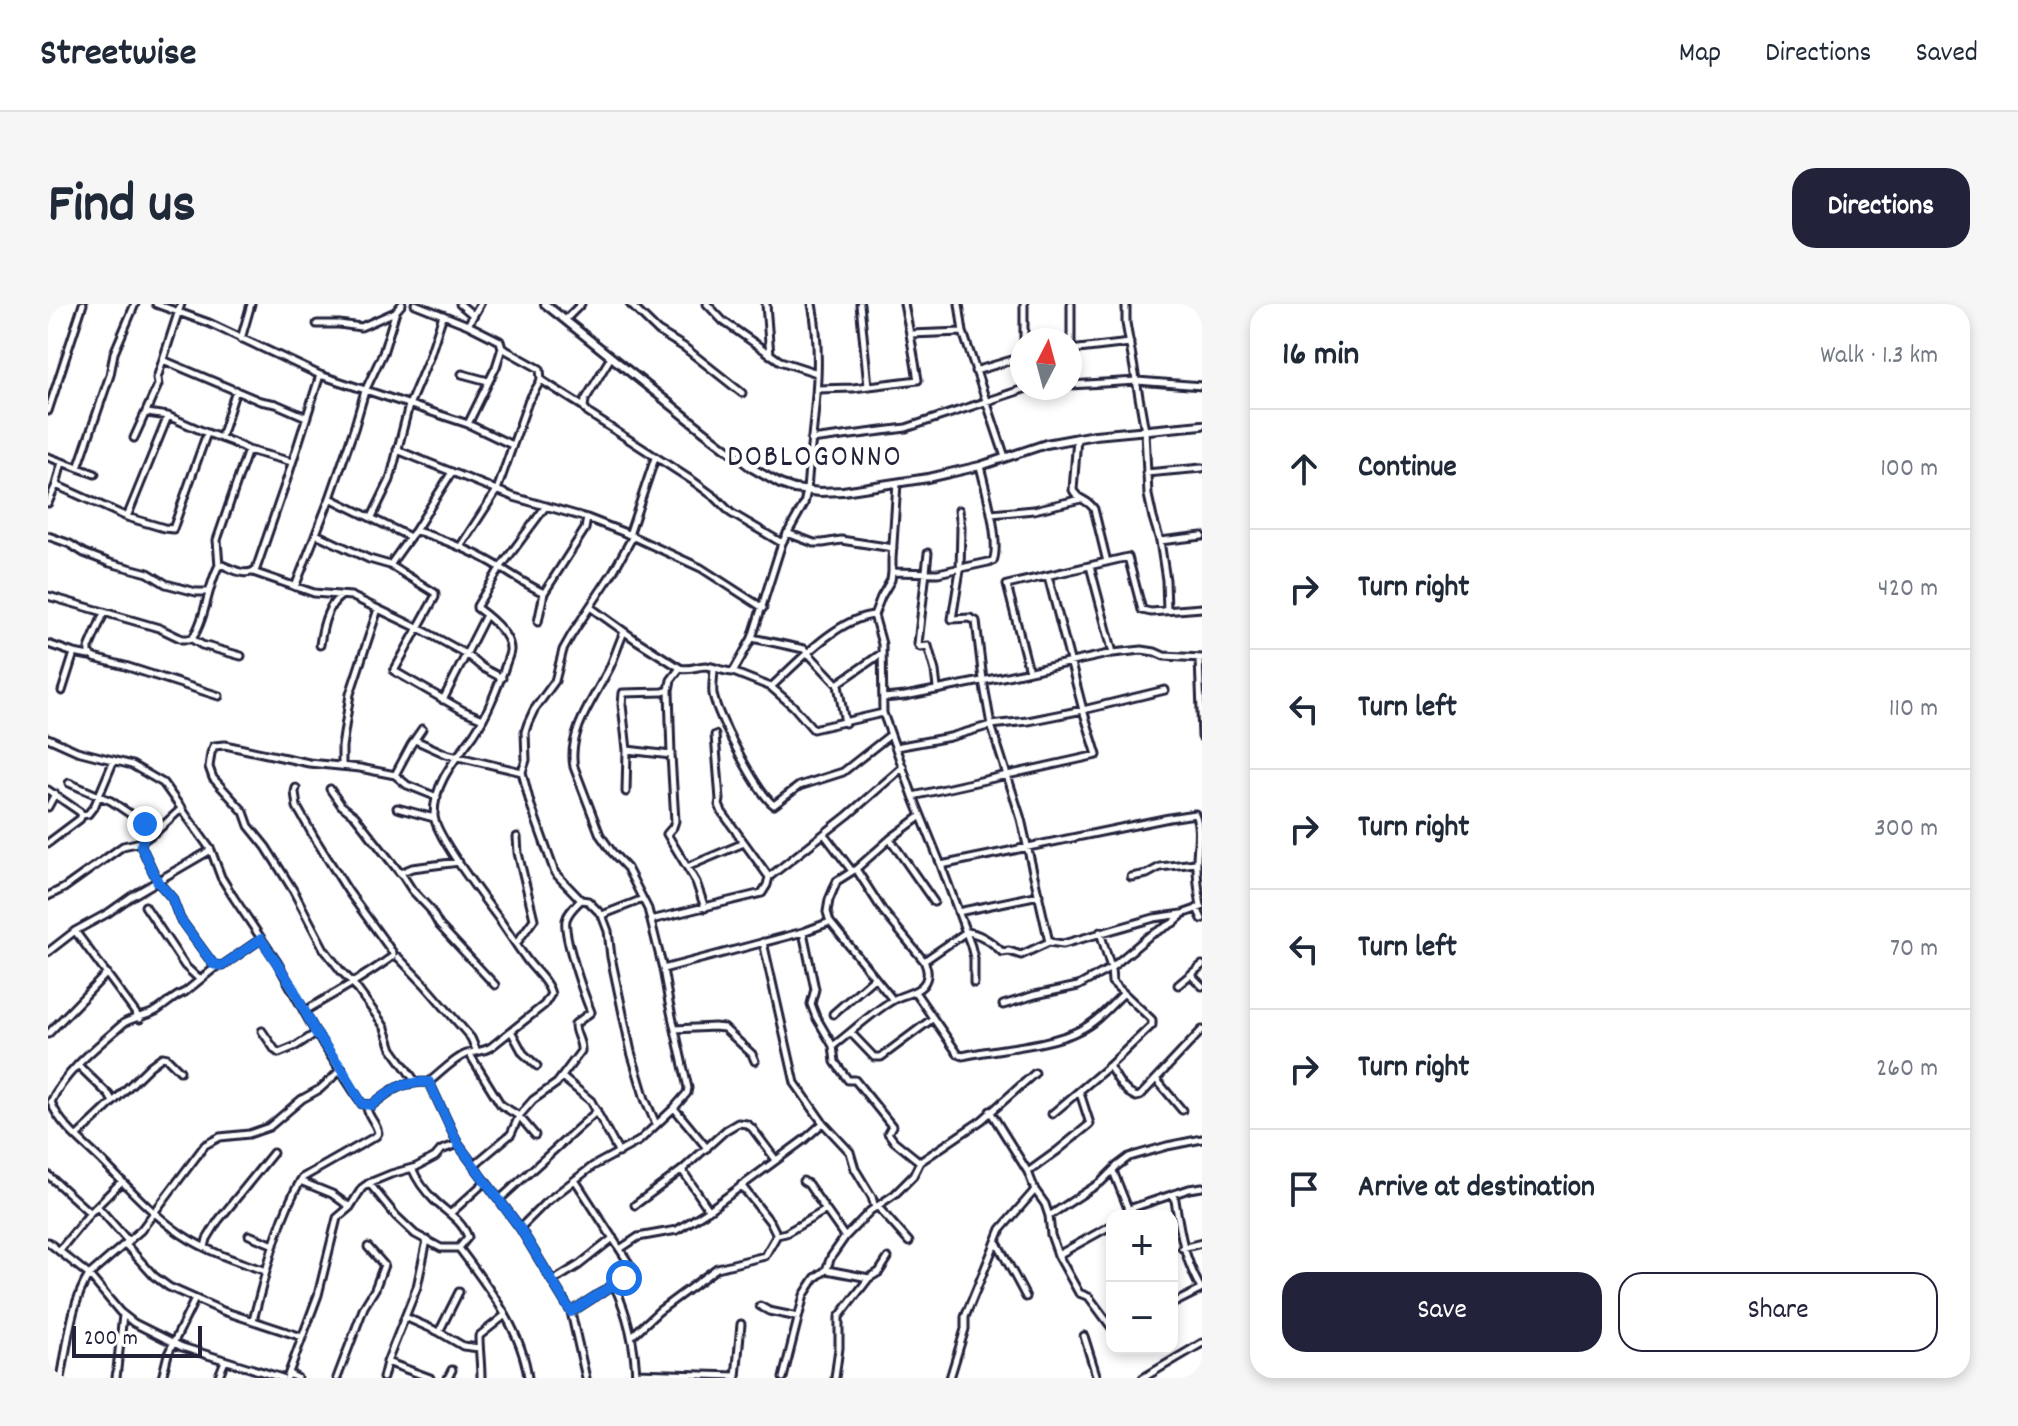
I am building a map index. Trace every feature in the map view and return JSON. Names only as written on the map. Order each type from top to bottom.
[{"type":"street","points":[[48,411],[83,304]]},
{"type":"street","points":[[78,468],[110,375],[114,353],[135,304]]},
{"type":"street","points":[[156,304],[180,308],[320,375],[468,424],[512,445]]},
{"type":"street","points":[[241,339],[251,304]]},
{"type":"street","points":[[295,587],[330,498],[365,391],[383,353],[396,311],[402,304]]},
{"type":"street","points":[[416,304],[500,341],[502,348],[468,424]]},
{"type":"street","points":[[460,304],[473,315]]},
{"type":"street","points":[[468,325],[480,304]]},
{"type":"street","points":[[545,304],[752,468],[794,489],[843,491],[955,473],[1046,444],[1077,438],[1202,426]]},
{"type":"street","points":[[565,320],[581,304]]},
{"type":"street","points":[[630,304],[658,331],[684,347],[742,393]]},
{"type":"street","points":[[707,304],[723,321],[770,355],[817,373]]},
{"type":"street","points":[[716,304],[716,312]]},
{"type":"street","points":[[766,304],[770,355]]},
{"type":"street","points":[[733,672],[752,638],[782,543],[804,504],[807,491],[817,389],[817,339],[812,304]]},
{"type":"street","points":[[860,304],[868,386]]},
{"type":"street","points":[[817,389],[918,380],[904,304]]},
{"type":"street","points":[[959,304],[963,332],[1005,457]]},
{"type":"street","points":[[1024,304],[1024,328]]},
{"type":"street","points":[[1071,304],[1071,328]]},
{"type":"street","points":[[1126,304],[1126,323],[1145,431],[1146,473],[1166,580],[1167,611]]},
{"type":"street","points":[[134,438],[158,385],[157,378],[180,308]]},
{"type":"street","points":[[317,324],[361,327],[396,311]]},
{"type":"street","points":[[372,517],[390,480],[409,405],[443,315]]},
{"type":"street","points":[[910,334],[963,332]]},
{"type":"street","points":[[1082,349],[1130,343]]},
{"type":"street","points":[[460,547],[497,490],[528,402],[541,380],[540,369],[502,348]]},
{"type":"street","points":[[584,407],[586,396],[611,356]]},
{"type":"street","points":[[163,360],[306,417]]},
{"type":"street","points":[[975,371],[1010,361]]},
{"type":"street","points":[[462,374],[488,381]]},
{"type":"street","points":[[253,572],[273,522],[320,375]]},
{"type":"street","points":[[541,380],[693,481],[731,513],[782,543]]},
{"type":"street","points":[[1082,384],[1137,381],[1202,386]]},
{"type":"street","points":[[221,437],[236,390]]},
{"type":"street","points":[[811,440],[906,428],[1010,393]]},
{"type":"street","points":[[147,413],[168,416],[248,450],[292,462]]},
{"type":"street","points":[[127,517],[168,416]]},
{"type":"street","points":[[56,485],[127,517],[173,529],[207,433]]},
{"type":"street","points":[[1077,438],[1073,490],[1094,509],[1107,562]]},
{"type":"street","points":[[219,566],[217,540],[248,450]]},
{"type":"street","points":[[397,450],[497,490],[587,518],[631,536],[701,568],[763,608]]},
{"type":"street","points":[[48,457],[95,474]]},
{"type":"street","points":[[655,458],[631,536],[563,650],[555,681],[528,723],[525,732],[526,760],[522,772],[555,873],[581,900],[588,901],[602,915],[608,931],[631,1052],[656,1124]]},
{"type":"street","points":[[48,503],[62,462]]},
{"type":"street","points":[[892,572],[927,574],[960,570],[995,559],[991,514],[980,466]]},
{"type":"street","points":[[1146,473],[1202,468]]},
{"type":"street","points":[[390,565],[452,472]]},
{"type":"street","points":[[897,482],[891,580],[874,615],[882,644],[883,713],[966,932],[974,958],[974,983]]},
{"type":"street","points":[[330,498],[413,534],[460,547],[544,593]]},
{"type":"street","points":[[991,514],[1034,510],[1081,499]]},
{"type":"street","points":[[367,1106],[394,1088],[415,1081],[429,1082],[469,1053],[491,1047],[544,1005],[551,994],[459,862],[434,818],[440,785],[455,757],[483,719],[497,692],[511,649],[505,636],[477,606],[500,568],[546,506]]},
{"type":"street","points":[[959,510],[960,570],[952,619],[970,618],[976,621],[991,725],[1028,848],[1049,942]]},
{"type":"street","points":[[538,622],[544,593],[585,529],[587,518]]},
{"type":"street","points":[[787,533],[814,543],[841,540],[893,548]]},
{"type":"street","points":[[316,534],[369,559],[390,565],[436,595],[394,671],[483,719]]},
{"type":"street","points":[[48,536],[110,563],[148,573],[166,584],[209,592]]},
{"type":"street","points":[[1160,541],[1202,536]]},
{"type":"street","points":[[928,553],[918,644],[920,647],[928,646],[932,654],[937,688]]},
{"type":"street","points":[[1029,671],[1007,585],[1128,557],[1142,610],[1202,608]]},
{"type":"street","points":[[192,639],[218,567],[222,565],[314,593],[351,596],[466,654],[502,678]]},
{"type":"street","points":[[1090,566],[1113,653]]},
{"type":"street","points":[[913,796],[1097,755],[1048,576]]},
{"type":"street","points":[[320,645],[332,604],[343,594]]},
{"type":"street","points":[[48,596],[241,656]]},
{"type":"street","points":[[590,607],[680,668],[705,666],[733,672],[771,687],[793,706],[811,728],[818,729],[883,713]]},
{"type":"street","points":[[342,766],[350,694],[378,609]]},
{"type":"street","points":[[90,656],[89,648],[104,613]]},
{"type":"street","points":[[443,700],[486,614]]},
{"type":"street","points":[[771,687],[853,620],[874,615]]},
{"type":"street","points":[[520,1228],[545,1203],[593,1166],[639,1141],[674,1108],[688,1088],[651,920],[627,868],[600,835],[572,756],[577,733],[624,632]]},
{"type":"street","points":[[752,638],[804,649],[838,685],[845,723]]},
{"type":"street","points":[[48,644],[219,696]]},
{"type":"street","points":[[883,698],[1142,650],[1164,656],[1201,658],[1202,737]]},
{"type":"street","points":[[62,691],[74,653]]},
{"type":"street","points":[[838,685],[842,679],[882,653]]},
{"type":"street","points":[[680,668],[671,680],[669,690],[675,821],[667,834],[696,882],[705,908]]},
{"type":"street","points":[[714,668],[713,691],[717,706],[755,783],[774,805],[799,786],[843,772],[890,735]]},
{"type":"street","points":[[626,792],[623,693],[669,690]]},
{"type":"street","points":[[896,747],[950,737],[991,725],[1083,710],[1165,690]]},
{"type":"street","points":[[395,775],[422,729]]},
{"type":"street","points":[[715,735],[719,805],[769,877]]},
{"type":"street","points":[[48,738],[77,751],[132,765],[163,783],[211,850],[221,877],[292,986],[316,1033],[342,1069],[359,1100],[367,1106]]},
{"type":"street","points":[[415,740],[455,757],[522,772]]},
{"type":"street","points":[[415,1081],[392,1049],[385,1028],[324,949],[307,914],[249,826],[244,812],[218,785],[209,767],[211,753],[217,745],[246,748],[309,763],[377,770],[395,775],[407,785],[437,797]]},
{"type":"street","points":[[627,750],[671,755]]},
{"type":"street","points":[[48,843],[82,815],[88,814],[114,760]]},
{"type":"street","points":[[651,920],[762,893],[769,877],[903,767]]},
{"type":"street","points":[[69,783],[111,801],[145,824],[141,846],[158,882],[172,898],[180,919],[203,952],[217,966]]},
{"type":"street","points":[[296,788],[297,807],[308,827],[348,891],[393,953],[372,973],[305,1011]]},
{"type":"street","points":[[330,789],[430,909],[439,925],[495,985]]},
{"type":"street","points":[[48,790],[82,815]]},
{"type":"street","points":[[48,807],[55,794]]},
{"type":"street","points":[[48,896],[123,846],[141,842],[182,808]]},
{"type":"street","points":[[397,808],[434,818]]},
{"type":"street","points":[[941,865],[1195,814],[1201,824],[1197,863],[1202,919]]},
{"type":"street","points":[[893,1000],[830,922],[827,912],[837,881],[921,816]]},
{"type":"street","points":[[824,834],[924,961],[928,976],[915,992],[893,1000],[833,1046]]},
{"type":"street","points":[[516,944],[534,919],[517,837]]},
{"type":"street","points":[[890,839],[934,902]]},
{"type":"street","points":[[687,867],[744,843]]},
{"type":"street","points":[[48,952],[75,931],[211,850]]},
{"type":"street","points":[[401,873],[412,868],[459,862]]},
{"type":"street","points":[[1131,877],[1160,867],[1197,863]]},
{"type":"street","points":[[958,912],[1039,895]]},
{"type":"street","points":[[602,915],[643,899]]},
{"type":"street","points":[[474,1165],[511,1134],[519,1116],[533,1100],[562,1077],[581,1051],[582,1044],[575,1024],[591,1012],[566,922],[571,910],[581,900]]},
{"type":"street","points":[[145,906],[185,966],[199,979]]},
{"type":"street","points":[[924,961],[966,932],[990,941],[1002,952],[1021,955],[1049,942],[1063,944],[1200,907]]},
{"type":"street","points":[[1003,1005],[1078,986],[1111,968],[1149,936],[1173,923],[1182,914]]},
{"type":"street","points":[[663,969],[830,922]]},
{"type":"street","points":[[75,931],[140,1019]]},
{"type":"street","points":[[803,932],[815,989],[811,1004],[833,1046],[835,1062],[848,1080],[855,1080],[892,1126],[888,1133],[894,1141],[920,1162]]},
{"type":"street","points":[[1052,1114],[1080,1093],[1152,1025],[1152,1020],[1112,982],[1100,932]]},
{"type":"street","points":[[261,939],[222,966],[217,966],[185,992],[140,1019],[124,1023],[79,1066],[50,1102],[77,1136],[182,1235],[235,1261],[266,1271]]},
{"type":"street","points":[[763,942],[795,1083],[823,1123],[850,1152],[855,1169],[877,1208],[909,1242]]},
{"type":"street","points":[[398,957],[471,1038],[477,1052]]},
{"type":"street","points":[[1178,985],[1202,965]]},
{"type":"street","points":[[48,1034],[107,973]]},
{"type":"street","points":[[1191,975],[1202,986]]},
{"type":"street","points":[[833,1014],[874,978]]},
{"type":"street","points":[[915,992],[958,1054],[963,1056],[1072,1034],[1083,1029],[1123,994]]},
{"type":"street","points":[[851,1033],[874,1057],[881,1057],[932,1019]]},
{"type":"street","points":[[675,1029],[724,1028],[752,1054],[755,1061]]},
{"type":"street","points":[[1109,1066],[1129,1093],[1140,1096],[1202,1030]]},
{"type":"street","points":[[262,1031],[279,1053],[316,1033]]},
{"type":"street","points":[[511,1031],[523,1053],[537,1066]]},
{"type":"street","points":[[469,1053],[501,1105],[519,1116],[535,1135]]},
{"type":"street","points":[[77,1136],[162,1057],[180,1071]]},
{"type":"street","points":[[79,1066],[113,1102]]},
{"type":"street","points":[[61,1378],[73,1312],[84,1283],[89,1275],[141,1230],[205,1145],[220,1137],[249,1134],[269,1127],[342,1069]]},
{"type":"street","points":[[783,1378],[804,1295],[815,1278],[826,1270],[845,1237],[913,1176],[920,1162],[984,1118],[1035,1073]]},
{"type":"street","points":[[562,1077],[591,1101],[619,1153]]},
{"type":"street","points":[[1156,1079],[1182,1110]]},
{"type":"street","points":[[429,1082],[458,1144],[520,1228],[571,1312],[586,1378]]},
{"type":"street","points":[[1028,1172],[1090,1124],[1080,1093]]},
{"type":"street","points":[[253,1320],[294,1189],[302,1178],[376,1136],[378,1131],[367,1112],[367,1106]]},
{"type":"street","points":[[674,1108],[707,1148]]},
{"type":"street","points":[[499,1200],[597,1111]]},
{"type":"street","points":[[990,1111],[1045,1204],[1058,1255],[1079,1293],[1089,1297],[1106,1320]]},
{"type":"street","points":[[635,1205],[738,1123],[752,1128],[776,1160]]},
{"type":"street","points":[[620,1249],[638,1237],[677,1230],[709,1210],[823,1123]]},
{"type":"street","points":[[1049,1216],[1101,1182],[1129,1157],[1202,1139]]},
{"type":"street","points":[[286,1377],[308,1326],[337,1218],[369,1183],[412,1168],[435,1157],[441,1150],[458,1144]]},
{"type":"street","points":[[205,1247],[218,1221],[273,1153]]},
{"type":"street","points":[[412,1168],[416,1178],[435,1201],[465,1229],[468,1237],[459,1248]]},
{"type":"street","points":[[682,1170],[709,1210]]},
{"type":"street","points":[[1113,1171],[1128,1210]]},
{"type":"street","points":[[48,1175],[90,1213]]},
{"type":"street","points":[[571,1312],[614,1285],[632,1268],[575,1180]]},
{"type":"street","points":[[48,1256],[122,1181]]},
{"type":"street","points":[[300,1181],[332,1194],[350,1207]]},
{"type":"street","points":[[451,1213],[486,1181]]},
{"type":"street","points":[[803,1181],[845,1237]]},
{"type":"street","points":[[369,1183],[415,1234],[441,1248],[459,1248]]},
{"type":"street","points":[[741,1185],[777,1235]]},
{"type":"street","points":[[1139,1210],[1174,1194],[1202,1187]]},
{"type":"street","points":[[950,1378],[965,1329],[965,1317],[1001,1229],[1035,1190]]},
{"type":"street","points":[[1174,1194],[1182,1248],[1190,1270],[1202,1289],[1178,1301]]},
{"type":"street","points":[[97,1206],[154,1276],[169,1287],[223,1311],[302,1337]]},
{"type":"street","points":[[632,1336],[659,1311],[717,1268],[765,1256],[777,1235],[826,1210]]},
{"type":"street","points":[[1058,1255],[1106,1228]]},
{"type":"street","points":[[249,1235],[274,1245]]},
{"type":"street","points":[[553,1281],[613,1238]]},
{"type":"street","points":[[383,1378],[417,1287],[427,1240]]},
{"type":"street","points":[[996,1241],[1026,1297]]},
{"type":"street","points":[[48,1242],[89,1275],[123,1315],[134,1323],[182,1347],[297,1378]]},
{"type":"street","points":[[1182,1248],[1202,1243]]},
{"type":"street","points":[[337,1378],[384,1265],[368,1247]]},
{"type":"street","points":[[459,1248],[482,1279],[520,1344],[528,1378]]},
{"type":"street","points":[[835,1378],[839,1317],[888,1258]]},
{"type":"street","points":[[826,1270],[869,1278]]},
{"type":"street","points":[[614,1285],[632,1336],[636,1375],[673,1372],[736,1377],[741,1324]]},
{"type":"street","points":[[439,1332],[459,1292]]},
{"type":"street","points":[[162,1378],[173,1342],[195,1299]]},
{"type":"street","points":[[760,1306],[798,1317]]},
{"type":"street","points":[[116,1378],[123,1315]]},
{"type":"street","points":[[481,1378],[479,1336],[504,1316]]},
{"type":"street","points":[[405,1317],[463,1346],[479,1348]]},
{"type":"street","points":[[1084,1336],[1097,1378]]},
{"type":"street","points":[[1143,1378],[1202,1343]]},
{"type":"street","points":[[218,1378],[225,1361]]},
{"type":"street","points":[[387,1362],[430,1378]]},
{"type":"street","points":[[448,1378],[452,1370]]},
{"type":"district","name":"DOBLOGONNO","points":[[815,455]]},
{"type":"route","points":[[145,824],[141,846],[158,882],[172,898],[180,919],[203,952],[213,964],[222,966],[261,939],[362,1104],[372,1105],[386,1092],[415,1081],[429,1082],[458,1144],[520,1228],[571,1312],[624,1278]]}]
